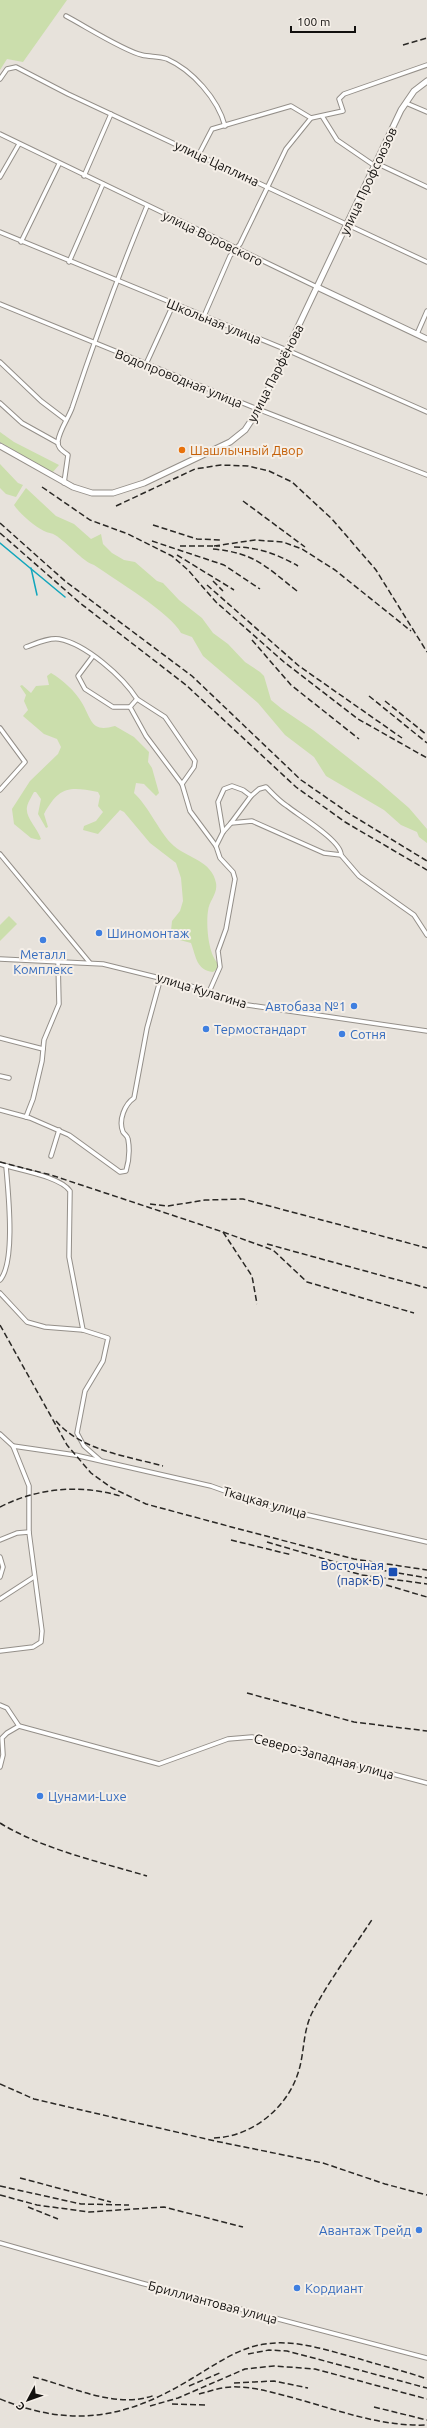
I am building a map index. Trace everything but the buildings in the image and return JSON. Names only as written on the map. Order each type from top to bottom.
[{"type":"main road","name":"улица Профсоюзов","points":[[317,287],[406,102],[414,91],[427,81]]},
{"type":"main road","name":"улица Воровского","points":[[317,287],[427,339]]},
{"type":"main road","name":"улица Парфёнова","points":[[0,446],[64,483],[92,493],[113,493],[128,489],[230,442],[245,430],[259,410],[317,287]]},
{"type":"street","points":[[66,16],[143,55],[165,58],[181,67],[200,84],[213,101],[222,114],[225,126]]},
{"type":"street","points":[[204,316],[230,256],[286,149],[312,118],[343,111],[339,99],[344,94],[427,65]]},
{"type":"street","name":"улица Цаплина","points":[[0,79],[7,69],[16,67],[112,114],[427,262]]},
{"type":"street","points":[[406,102],[427,112]]},
{"type":"street","points":[[199,154],[210,132],[216,127],[225,126],[291,106],[312,118]]},
{"type":"street","points":[[84,176],[112,114]]},
{"type":"street","points":[[322,116],[337,140],[375,164],[427,186]]},
{"type":"street","name":"улица Воровского","points":[[0,134],[235,249],[317,287]]},
{"type":"street","points":[[0,177],[19,144]]},
{"type":"street","points":[[21,242],[59,164]]},
{"type":"street","points":[[68,262],[103,184]]},
{"type":"street","points":[[64,483],[68,455],[60,450],[58,443],[116,281],[147,206]]},
{"type":"street","name":"Школьная улица","points":[[0,232],[68,262],[287,350],[427,412]]},
{"type":"street","name":"Водопроводная улица","points":[[0,304],[259,410],[427,475]]},
{"type":"street","points":[[146,364],[173,304]]},
{"type":"street","points":[[417,334],[427,311]]},
{"type":"street","points":[[0,362],[41,401],[66,420]]},
{"type":"street","points":[[0,403],[32,430],[58,443]]},
{"type":"street","points":[[26,647],[58,639],[76,646],[93,656],[128,685],[137,699],[165,717],[195,760],[194,767],[182,784]]},
{"type":"street","points":[[93,656],[79,673],[81,684],[88,691],[113,707],[130,707],[137,699]]},
{"type":"street","points":[[130,707],[146,736],[182,784],[190,811],[216,846],[216,851],[233,872],[235,879],[226,929],[218,951],[220,968],[209,992]]},
{"type":"street","points":[[0,728],[25,762],[0,790]]},
{"type":"street","points":[[223,832],[218,802],[224,789],[228,786],[236,787],[251,796]]},
{"type":"street","points":[[216,846],[223,832],[251,796],[259,789],[266,787],[285,805],[320,830],[337,846],[341,855],[359,876],[414,915],[427,935]]},
{"type":"street","points":[[231,823],[252,821],[324,853],[341,855]]},
{"type":"street","points":[[0,854],[90,964]]},
{"type":"street","name":"улица Кулагина","points":[[0,959],[58,961],[90,964],[161,978],[209,992],[241,1004],[427,1031]]},
{"type":"street","points":[[26,1117],[33,1099],[44,1040],[59,1004],[58,961]]},
{"type":"street","points":[[0,1110],[26,1117],[59,1130],[69,1135],[120,1172],[126,1171],[129,1148],[128,1136],[123,1131],[122,1116],[127,1103],[134,1098],[150,1015],[161,978]]},
{"type":"street","points":[[0,1038],[43,1049]]},
{"type":"street","points":[[0,1076],[9,1078]]},
{"type":"street","points":[[51,1156],[59,1130]]},
{"type":"street","points":[[0,1164],[61,1183],[70,1191],[69,1257],[83,1330],[45,1327],[27,1322],[0,1293]]},
{"type":"street","points":[[0,1280],[6,1270],[9,1238],[6,1166]]},
{"type":"street","name":"Ткацкая улица","points":[[83,1330],[108,1338],[103,1361],[86,1391],[77,1433],[88,1450],[102,1462]]},
{"type":"street","points":[[0,1434],[13,1446],[29,1486],[29,1532],[42,1631],[41,1642],[33,1647],[0,1652]]},
{"type":"street","points":[[0,1442],[5,1440]]},
{"type":"street","name":"Ткацкая улица","points":[[13,1446],[75,1455],[211,1486],[264,1505],[427,1542]]},
{"type":"street","points":[[0,1540],[17,1533],[29,1532]]},
{"type":"street","points":[[0,1557],[3,1567],[0,1577]]},
{"type":"street","points":[[0,1598],[34,1577]]},
{"type":"street","points":[[0,1705],[7,1708],[19,1726],[7,1732],[2,1738],[3,1755],[0,1767]]},
{"type":"street","name":"Северо-Западная улица","points":[[19,1726],[159,1764],[228,1738],[252,1737],[427,1784]]},
{"type":"street","name":"Бриллиантовая улица","points":[[0,2243],[141,2283],[427,2358]]},
{"type":"green space","points":[[0,0],[67,0],[23,62],[7,59],[0,70]]},
{"type":"green space","points":[[0,432],[14,442],[59,465],[52,473],[0,442]]},
{"type":"green space","points":[[0,464],[18,483],[23,485],[16,497],[6,494],[0,488]]},
{"type":"green space","points":[[26,488],[56,516],[74,524],[91,539],[101,534],[103,544],[112,553],[124,560],[135,562],[157,581],[163,583],[179,600],[202,618],[213,633],[228,644],[245,662],[264,676],[271,700],[313,730],[379,782],[409,808],[427,829],[427,843],[419,837],[417,832],[401,825],[384,810],[326,776],[314,757],[285,735],[258,703],[203,656],[192,637],[181,633],[166,616],[154,606],[128,587],[89,563],[55,535],[45,532],[28,520],[14,505]]},
{"type":"green space","points":[[51,673],[64,682],[76,694],[93,724],[101,728],[115,726],[134,737],[149,752],[148,762],[152,768],[159,793],[156,796],[144,784],[136,783],[134,793],[140,799],[169,841],[180,850],[205,865],[214,876],[216,890],[209,907],[207,917],[210,946],[218,963],[217,969],[213,972],[207,971],[200,965],[191,943],[176,939],[171,931],[172,921],[180,911],[183,901],[181,878],[176,863],[150,843],[124,812],[120,810],[98,834],[83,830],[84,826],[96,821],[103,812],[98,806],[100,796],[98,792],[72,789],[60,794],[49,805],[44,814],[48,827],[46,828],[38,814],[41,799],[36,792],[34,792],[28,803],[27,811],[41,839],[39,840],[31,838],[14,824],[12,809],[30,781],[58,754],[61,747],[57,739],[44,734],[23,716],[28,710],[24,701],[26,695],[20,686],[22,685],[31,693],[36,686],[49,685],[47,676]]},
{"type":"green space","points":[[9,916],[17,924],[0,941],[0,925]]},
{"type":"waterway","points":[[0,543],[65,597]]},
{"type":"waterway","points":[[31,568],[37,595]]},
{"type":"railway","points":[[403,45],[427,38]]},
{"type":"railway","points":[[116,506],[195,469],[221,465],[248,466],[269,471],[292,482],[332,519],[376,570],[427,652]]},
{"type":"railway","points":[[42,487],[90,520],[128,534],[172,556],[188,570],[216,602],[284,662],[358,719],[427,758]]},
{"type":"railway","points":[[243,501],[305,547]]},
{"type":"railway","points":[[0,523],[65,581],[192,676],[301,780],[350,814],[427,861]]},
{"type":"railway","points":[[153,525],[197,539],[221,540]]},
{"type":"railway","points":[[0,533],[80,603],[186,685],[296,787],[345,822],[427,870]]},
{"type":"railway","points":[[214,546],[255,540],[283,542],[302,549],[335,570],[411,631]]},
{"type":"railway","points":[[152,541],[224,565],[260,589]]},
{"type":"railway","points":[[180,546],[220,546]]},
{"type":"railway","points":[[234,547],[251,548],[267,552],[298,566]]},
{"type":"railway","points":[[213,549],[250,557],[259,562],[297,591]]},
{"type":"railway","points":[[177,555],[234,590]]},
{"type":"railway","points":[[213,581],[223,591]]},
{"type":"railway","points":[[207,585],[299,666],[402,738]]},
{"type":"railway","points":[[252,640],[291,685],[359,739]]},
{"type":"railway","points":[[369,696],[427,743]]},
{"type":"railway","points":[[385,701],[427,735]]},
{"type":"railway","points":[[0,1162],[51,1175],[273,1250],[307,1282],[414,1313]]},
{"type":"railway","points":[[150,1204],[168,1206],[205,1200],[243,1199],[427,1248]]},
{"type":"railway","points":[[223,1232],[252,1276],[257,1304]]},
{"type":"railway","points":[[267,1244],[427,1288]]},
{"type":"railway","points":[[0,1325],[67,1445],[91,1473],[112,1488],[146,1504],[354,1559],[427,1570]]},
{"type":"railway","points":[[56,1421],[67,1431],[92,1446],[163,1466]]},
{"type":"railway","points":[[0,1507],[29,1496],[59,1490],[90,1490],[120,1496]]},
{"type":"railway","points":[[231,1540],[292,1555]]},
{"type":"railway","points":[[267,1542],[335,1562],[427,1578]]},
{"type":"railway","points":[[327,1565],[362,1575],[427,1584]]},
{"type":"railway","points":[[369,1580],[427,1597]]},
{"type":"railway","points":[[247,1693],[354,1722],[427,1731]]},
{"type":"railway","points":[[0,1823],[16,1832],[53,1848],[147,1876]]},
{"type":"railway","points":[[214,2138],[240,2133],[253,2127],[275,2110],[284,2100],[300,2068],[307,2028],[312,2013],[333,1977],[373,1918]]},
{"type":"railway","points":[[0,2084],[34,2099],[215,2141],[323,2163],[385,2184],[427,2195]]},
{"type":"railway","points":[[20,2178],[111,2202]]},
{"type":"railway","points":[[0,2186],[81,2204],[129,2205]]},
{"type":"railway","points":[[0,2195],[37,2205],[89,2212],[164,2207],[243,2227]]},
{"type":"railway","points":[[28,2207],[58,2219]]},
{"type":"railway","points":[[0,2399],[26,2408],[51,2414],[74,2416],[98,2415],[121,2411],[167,2393],[245,2349],[265,2344],[277,2343],[301,2344],[325,2349],[427,2379]]},
{"type":"railway","points":[[248,2354],[269,2350],[287,2351],[427,2388]]},
{"type":"railway","points":[[150,2406],[178,2398],[245,2369],[274,2366],[315,2369],[427,2399]]},
{"type":"railway","points":[[189,2386],[222,2372]]},
{"type":"railway","points":[[33,2377],[78,2391],[109,2398],[125,2400],[140,2399],[155,2395]]},
{"type":"railway","points":[[234,2383],[274,2381],[308,2388]]},
{"type":"railway","points":[[199,2394],[228,2387],[250,2388],[286,2396],[373,2420],[409,2425],[427,2425]]},
{"type":"railway","points":[[172,2404],[208,2405]]},
{"type":"railway","points":[[374,2407],[427,2420]]},
{"type":"place","name":"Шашлычный Двор","points":[[182,450]]},
{"type":"place","name":"Шиномонтаж","points":[[99,933]]},
{"type":"place","name":"Металл Комплекс","points":[[43,940]]},
{"type":"place","name":"Автобаза №1","points":[[354,1006]]},
{"type":"place","name":"Термостандарт","points":[[206,1029]]},
{"type":"place","name":"Сотня","points":[[342,1034]]},
{"type":"place","name":"Восточная (парк Б)","points":[[393,1572]]},
{"type":"place","name":"Цунами-Luxe","points":[[40,1796]]},
{"type":"place","name":"Авантаж Трейд","points":[[419,2230]]},
{"type":"place","name":"Кордиант","points":[[297,2288]]}]
